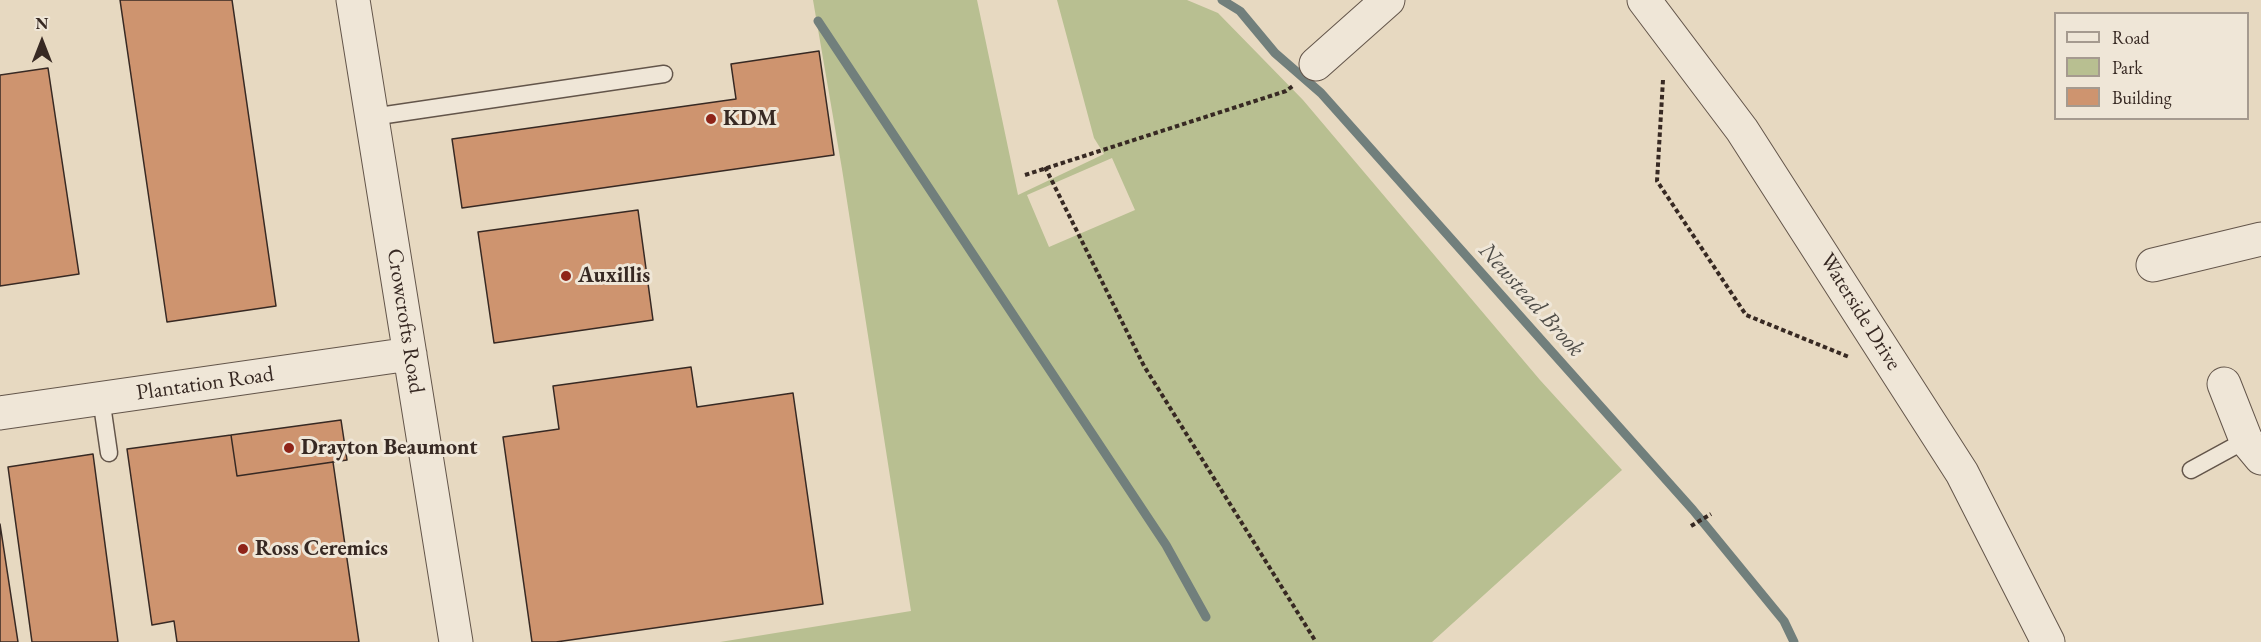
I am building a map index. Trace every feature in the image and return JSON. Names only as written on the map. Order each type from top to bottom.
[{"type":"street","name":"Crowcrofts Road","points":[[353,0],[456,642]]},
{"type":"street","points":[[1316,64],[1388,0]]},
{"type":"street","name":"Waterside Drive","points":[[1644,0],[1666,26],[1742,130],[1956,464],[2048,642]]},
{"type":"street","points":[[2153,265],[2261,239]]},
{"type":"street","name":"Plantation Road","points":[[0,413],[410,354]]},
{"type":"street","points":[[2224,384],[2254,449]]},
{"type":"lane","points":[[372,117],[664,74]]},
{"type":"lane","points":[[101,398],[109,453]]},
{"type":"lane","points":[[2191,470],[2254,449]]},
{"type":"path","points":[[1666,26],[1657,181],[1746,315],[1850,358]]},
{"type":"path","points":[[1025,175],[1291,88]]},
{"type":"path","points":[[1045,167],[1144,366],[1316,642]]},
{"type":"path","points":[[1691,526],[1710,513]]},
{"type":"green space","points":[[813,0],[977,0],[1018,195],[1104,154],[1094,138],[1057,0],[1187,0],[1218,13],[1303,100],[1540,380],[1622,470],[1432,642],[720,642],[911,611],[842,169]],"holes":[[[1112,158],[1135,210],[1049,247],[1027,195]]]},
{"type":"building","points":[[120,0],[232,0],[276,306],[167,322]]},
{"type":"building","name":"KDM","points":[[819,51],[834,155],[462,208],[452,139],[736,99],[731,64]]},
{"type":"building","points":[[48,68],[79,274],[0,286],[0,75]]},
{"type":"building","name":"Auxillis","points":[[638,210],[653,320],[494,343],[478,232]]},
{"type":"building","points":[[691,367],[697,407],[793,393],[823,604],[556,642],[532,642],[503,437],[559,429],[553,386]]},
{"type":"building","name":"Drayton Beaumont","points":[[341,420],[347,460],[237,476],[231,435]]},
{"type":"building","name":"Ross Ceremics","points":[[231,435],[237,476],[333,462],[359,642],[177,642],[174,621],[152,625],[127,449]]},
{"type":"building","points":[[93,454],[118,642],[32,642],[8,467]]},
{"type":"building","points":[[0,524],[18,642],[0,642]]},
{"type":"waterway","name":"Newstead Brook","points":[[1222,0],[1240,11],[1275,53],[1321,93],[1693,510],[1784,621],[1794,642]]},
{"type":"waterway","points":[[818,21],[1166,545],[1206,617]]},
{"type":"place","name":"KDM","points":[[711,119]]},
{"type":"place","name":"Auxillis","points":[[566,276]]},
{"type":"place","name":"Drayton Beaumont","points":[[289,448]]},
{"type":"place","name":"Ross Ceremics","points":[[243,549]]}]
